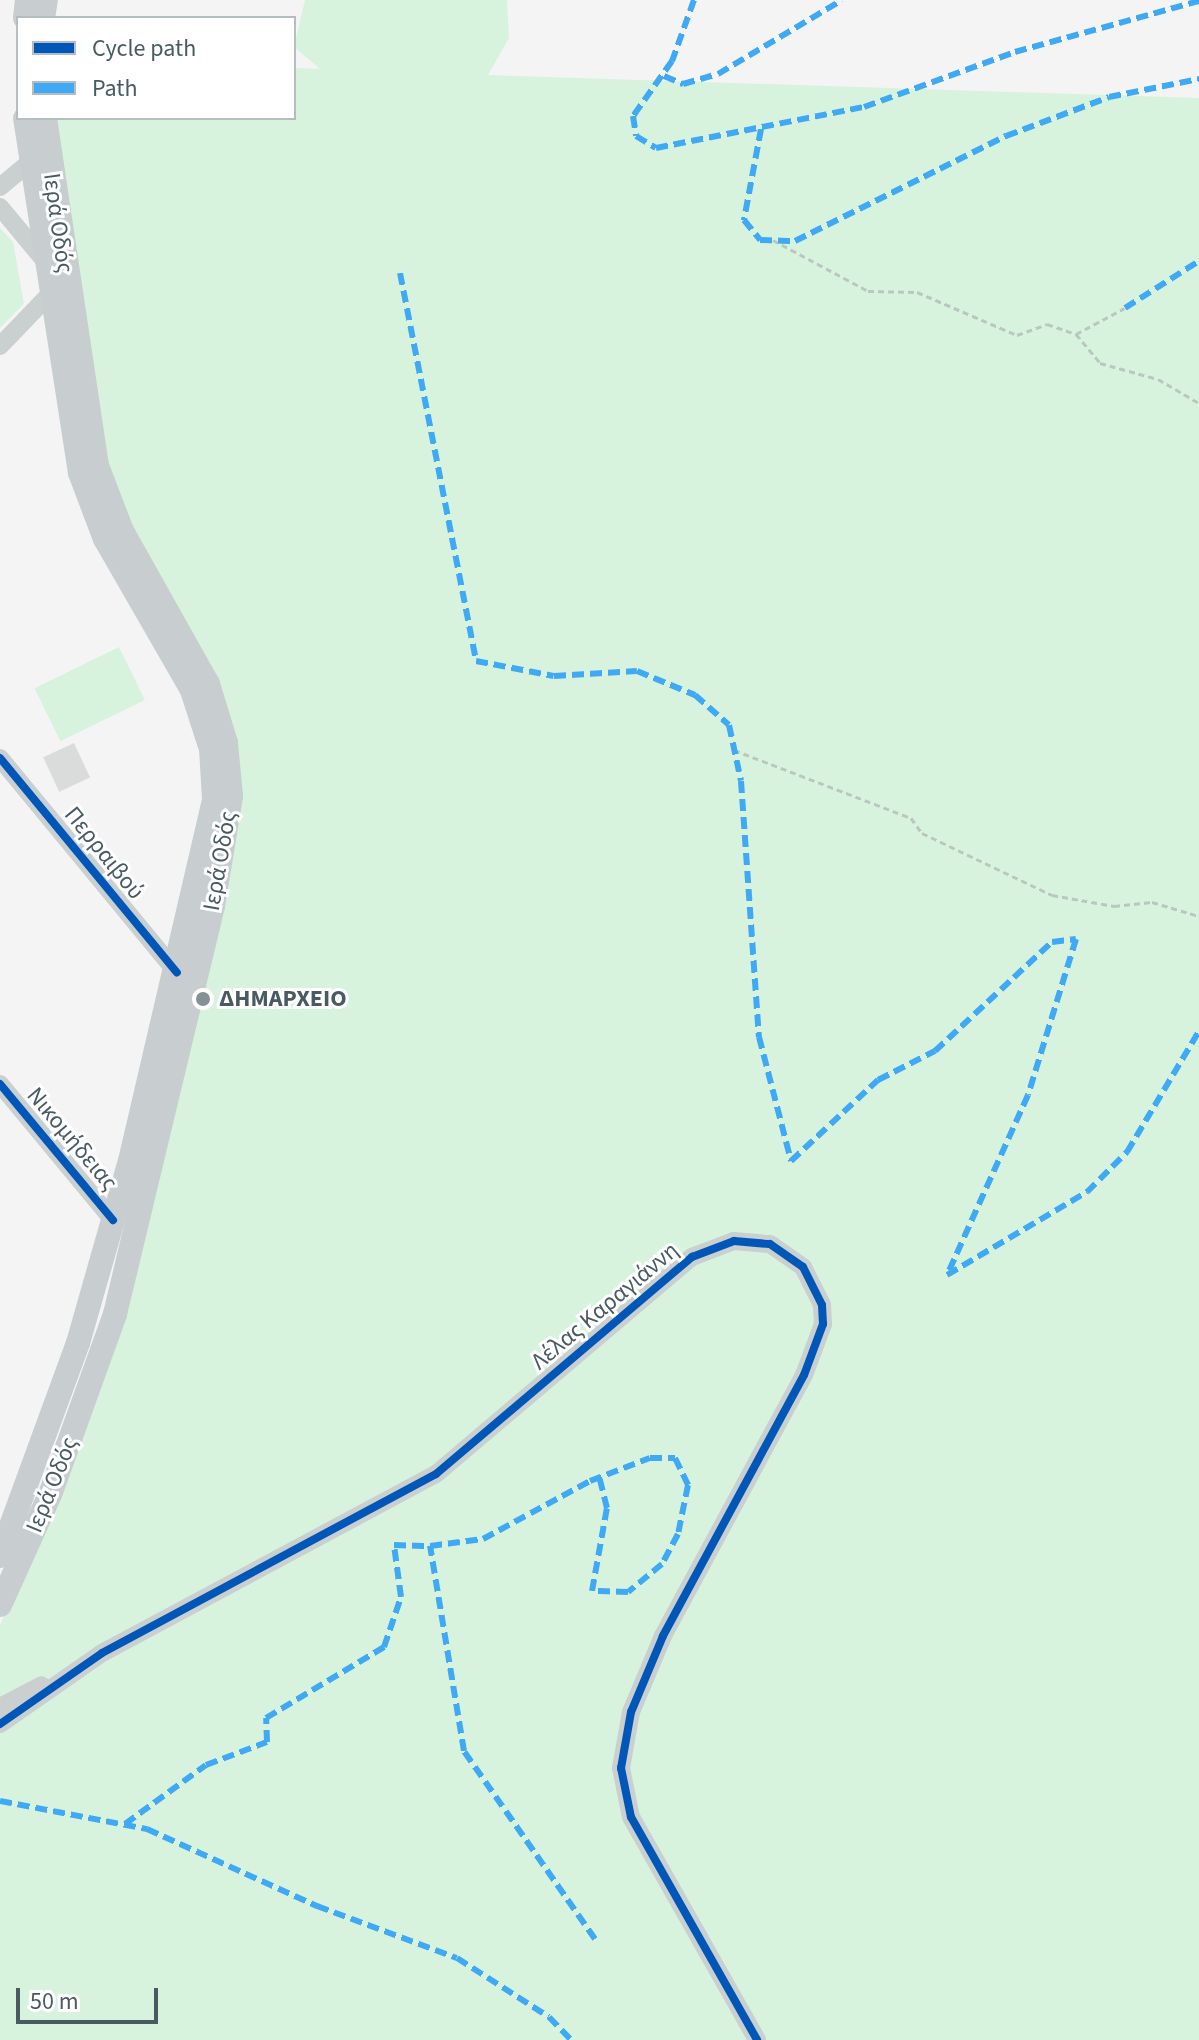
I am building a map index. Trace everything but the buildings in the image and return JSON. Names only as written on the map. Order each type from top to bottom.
[{"type":"main road","name":"Ιερά Οδός","points":[[0,1556],[44,1444],[113,1220],[210,831],[211,749],[192,690],[87,497],[49,295],[25,120]]},
{"type":"main road","name":"Ιερά Οδός","points":[[0,1605],[51,1492],[115,1314],[210,920],[231,796],[226,743],[208,684],[122,531],[97,466],[45,120]]},
{"type":"street","points":[[0,187],[29,163]]},
{"type":"street","points":[[0,207],[44,260]]},
{"type":"street","points":[[0,346],[49,295]]},
{"type":"street","name":"Περραιβού","points":[[0,758],[177,973]]},
{"type":"street","name":"Νικομήδειας","points":[[0,1084],[113,1220]]},
{"type":"street","name":"Λέλας Καραγιάννη","points":[[0,1707],[64,1676],[436,1474],[692,1257],[734,1241],[770,1244],[803,1267],[822,1305],[823,1324],[804,1375],[663,1636],[631,1712],[621,1768],[631,1817],[757,2040]]},
{"type":"street","name":"Λέλας Καραγιάννη","points":[[0,1724],[64,1676]]},
{"type":"path","points":[[773,240],[868,291],[917,292],[1017,335],[1047,324],[1076,334],[1100,363],[1158,379],[1199,403]]},
{"type":"path","points":[[1076,334],[1125,308]]},
{"type":"path","points":[[734,750],[911,818],[922,833],[1052,895],[1114,906],[1152,902],[1199,916]]},
{"type":"green space","points":[[305,0],[507,0],[509,38],[488,75],[1199,98],[1199,2040],[0,2040],[0,1625],[60,1490],[232,837],[106,469],[50,120],[296,120],[296,68],[320,69],[296,49]]},
{"type":"green space","points":[[0,228],[13,242],[24,304],[0,328]]},
{"type":"green space","points":[[119,647],[145,700],[60,741],[35,688]]},
{"type":"marked path","points":[[694,0],[672,61],[633,116],[636,136],[656,148],[864,107],[1015,52],[1199,1]]},
{"type":"marked path","points":[[664,76],[683,84],[718,74],[842,0]]},
{"type":"marked path","points":[[761,129],[744,220],[760,240],[795,241],[1006,136],[1109,97],[1199,79]]},
{"type":"marked path","points":[[1125,308],[1199,261]]},
{"type":"marked path","points":[[400,273],[476,661],[554,676],[637,671],[695,695],[729,725],[741,781],[759,1037],[791,1161],[878,1080],[935,1051],[1052,942],[1076,939],[1028,1095],[947,1275],[1087,1192],[1127,1152],[1199,1031]]},
{"type":"marked path","points":[[595,1939],[464,1751],[430,1546],[483,1539],[590,1481],[650,1458],[675,1458],[688,1485],[678,1534],[662,1564],[628,1592],[592,1591],[607,1508],[600,1479]]},
{"type":"marked path","points":[[125,1824],[206,1765],[267,1742],[266,1718],[384,1647],[401,1597],[394,1545],[430,1546]]},
{"type":"marked path","points":[[0,1801],[147,1829],[317,1906],[457,1958],[549,2017],[571,2040]]},
{"type":"cycle path","points":[[0,758],[177,973]]},
{"type":"cycle path","points":[[0,1084],[113,1220]]},
{"type":"cycle path","points":[[0,1724],[102,1653],[436,1474],[692,1257],[734,1241],[770,1244],[803,1267],[822,1305],[823,1324],[804,1375],[663,1636],[631,1712],[621,1768],[631,1817],[757,2040]]},
{"type":"place","name":"ΔΗΜΑΡΧΕΙΟ","points":[[203,999]]}]
